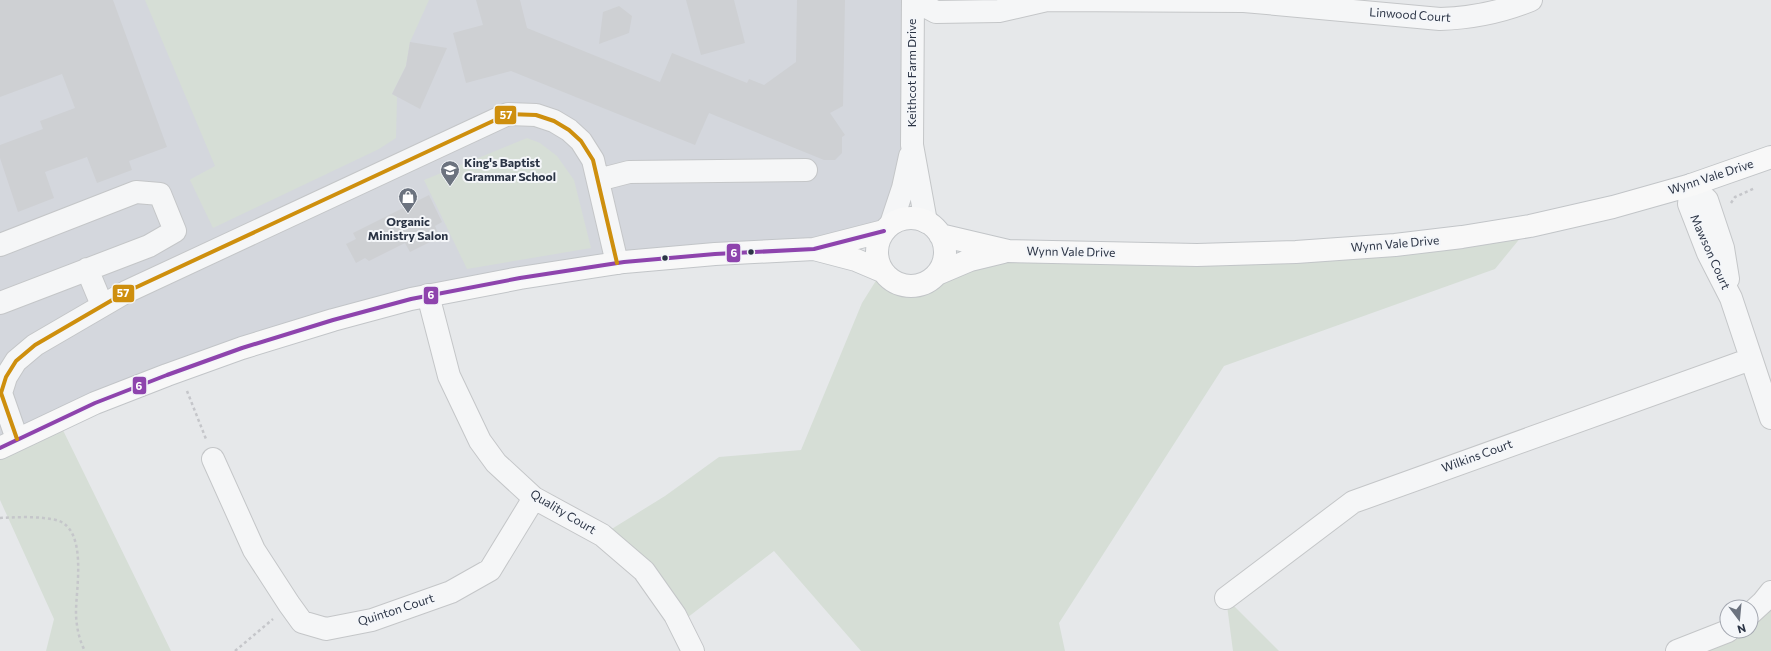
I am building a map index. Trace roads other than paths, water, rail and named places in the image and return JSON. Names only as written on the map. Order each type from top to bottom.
[{"type":"main road","name":"Wynn Vale Drive","points":[[937,274],[970,260],[1008,251],[1197,255],[1296,252],[1395,245],[1462,237],[1530,226],[1612,207],[1691,185],[1771,157]]},
{"type":"main road","points":[[8,444],[95,403],[179,370],[242,348],[325,322],[428,295],[520,278],[617,263],[715,254],[814,249],[888,228],[909,218],[933,228],[944,248],[945,255],[944,262],[937,274],[922,284],[913,286],[896,283],[882,271],[856,260],[814,249]]},
{"type":"main road","points":[[882,271],[876,251],[880,237],[888,228]]},
{"type":"main road","name":"Wynn Vale Drive","points":[[933,228],[1008,251]]},
{"type":"street","name":"Linwood Court","points":[[914,0],[936,12],[999,11],[1046,0],[1248,1],[1341,4],[1440,19],[1469,18],[1494,12],[1531,0]]},
{"type":"street","name":"Keithcot Farm Drive","points":[[888,228],[902,188],[912,145],[914,0]]},
{"type":"street","points":[[8,444],[1,393],[6,377],[16,361],[34,345],[126,292],[508,114],[536,115],[554,121],[569,130],[581,141],[593,160],[617,263]]},
{"type":"street","name":"Keithcot Farm Drive","points":[[912,145],[933,228]]},
{"type":"street","points":[[598,180],[629,172],[806,170]]},
{"type":"street","name":"Mawson Court","points":[[1691,185],[1707,200],[1723,248],[1731,298]]},
{"type":"street","name":"Mawson Court","points":[[1691,185],[1689,204],[1708,253],[1731,298],[1771,418]]},
{"type":"street","points":[[0,245],[136,192],[160,194],[175,231],[149,246],[0,303]]},
{"type":"street","points":[[87,269],[102,306]]},
{"type":"street","name":"Quality Court","points":[[428,295],[449,376],[480,441],[496,464],[534,498],[602,535],[644,571],[675,615],[693,651]]},
{"type":"street","name":"Wilkins Court","points":[[1226,598],[1353,502],[1751,358]]},
{"type":"street","name":"Quinton Court","points":[[213,459],[254,550],[289,604],[302,622],[326,629],[372,620],[451,592],[490,570],[534,498]]},
{"type":"street","points":[[1759,606],[1771,592]]},
{"type":"street","points":[[1677,651],[1719,635]]},
{"type":"place","name":"King's Baptist Grammar School","points":[[450,187]]},
{"type":"place","name":"Organic Ministry Salon","points":[[408,214]]}]
